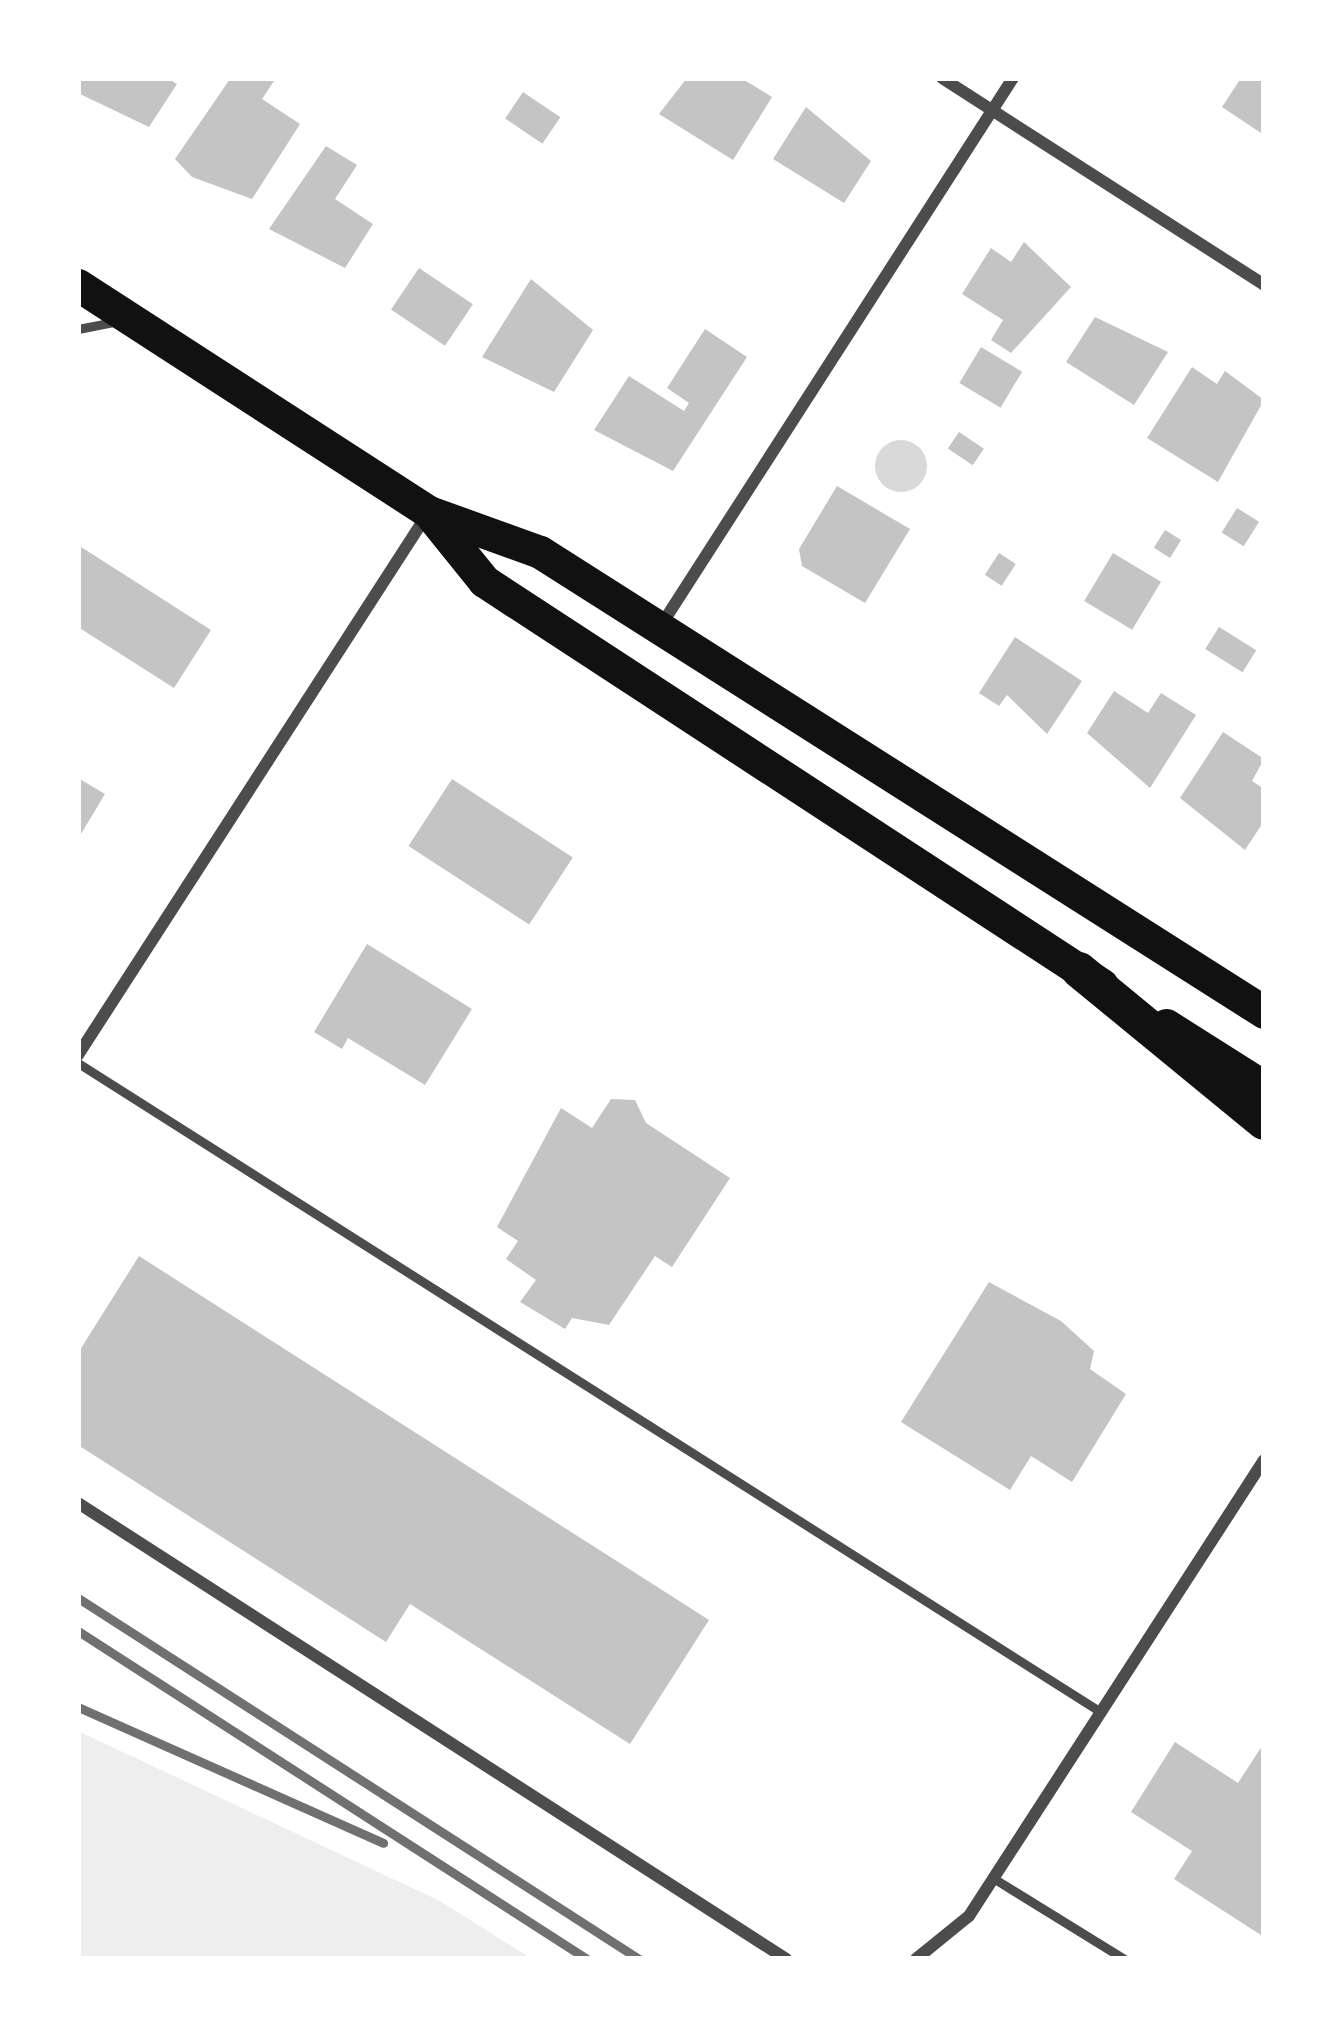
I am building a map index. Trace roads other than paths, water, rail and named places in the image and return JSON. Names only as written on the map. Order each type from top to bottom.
[{"type":"highway","points":[[78,285],[429,512],[540,552],[1264,1012]]},
{"type":"highway","points":[[429,512],[484,581],[1264,1087]]},
{"type":"highway","points":[[1079,970],[1264,1122]]},
{"type":"street","points":[[942,78],[1264,285]]},
{"type":"street","points":[[659,629],[1013,78]]},
{"type":"street","points":[[78,1059],[429,512]]},
{"type":"street","points":[[924,1958],[994,1878],[1264,1460]]},
{"type":"street","points":[[78,1502],[786,1959]]},
{"type":"lane","points":[[78,329],[131,319]]},
{"type":"lane","points":[[78,1059],[1099,1711]]},
{"type":"lane","points":[[994,1878],[1124,1959]]},
{"type":"railway","points":[[78,1598],[639,1959]]},
{"type":"railway","points":[[78,1631],[587,1959]]},
{"type":"railway","points":[[78,1707],[383,1843]]}]
